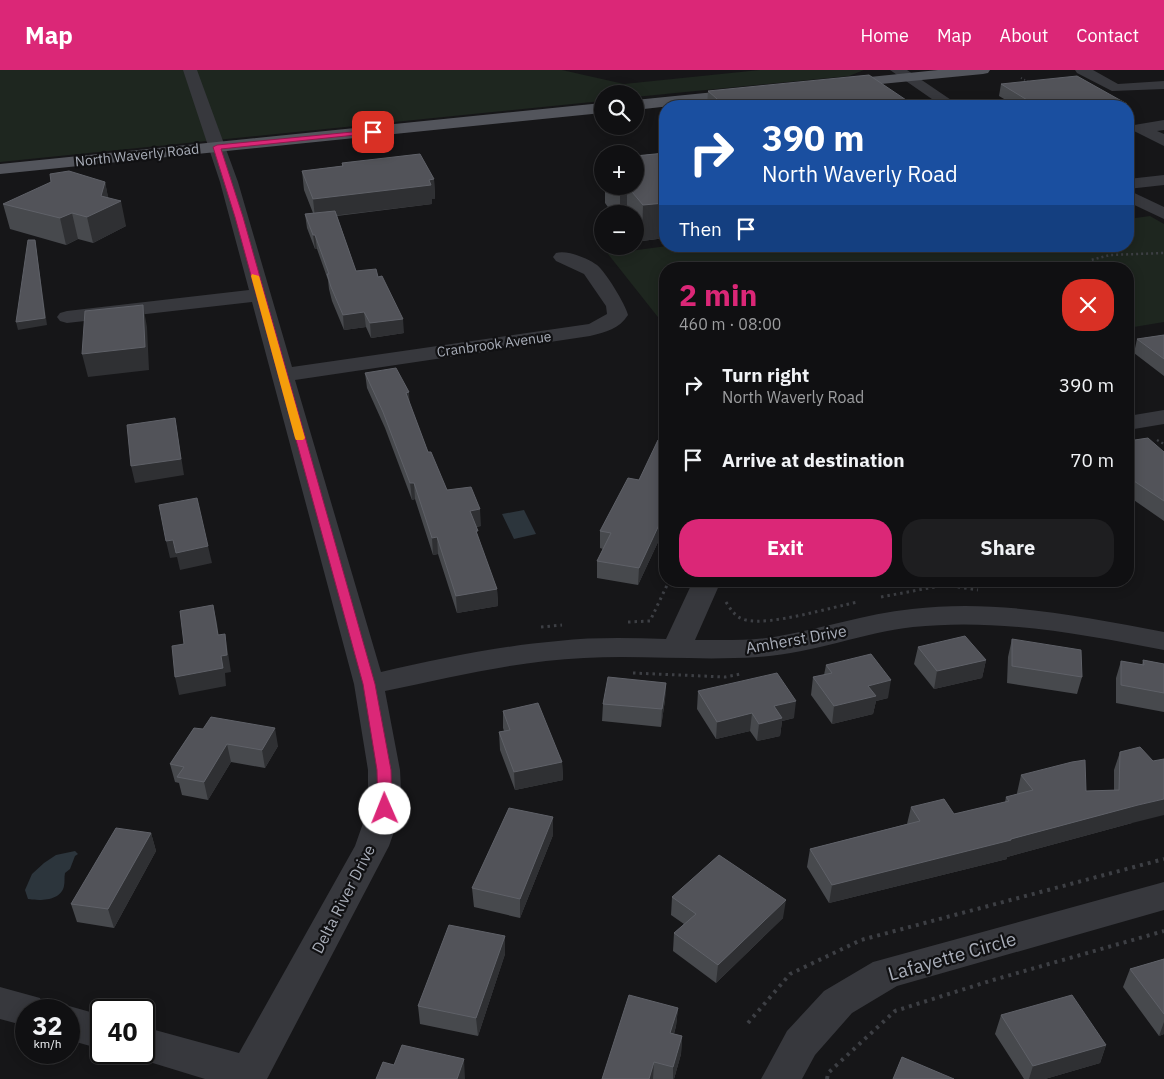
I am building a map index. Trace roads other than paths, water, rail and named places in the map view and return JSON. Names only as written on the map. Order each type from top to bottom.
[{"type":"main road","points":[[822,86],[903,74],[983,70]]},
{"type":"main road","points":[[685,100],[764,92]]},
{"type":"main road","points":[[644,104],[659,103]]},
{"type":"main road","name":"North Waverly Road","points":[[0,169],[594,109]]},
{"type":"street","name":"Delta River Drive","points":[[190,70],[229,182],[369,684],[384,770],[385,809],[372,846],[248,1077]]},
{"type":"street","points":[[1082,70],[1112,87],[1164,85]]},
{"type":"street","points":[[903,74],[943,100]]},
{"type":"street","points":[[1164,125],[1140,128],[1164,142]]},
{"type":"street","points":[[1134,183],[1164,180]]},
{"type":"street","points":[[1134,198],[1164,214]]},
{"type":"street","name":"Cranbrook Avenue","points":[[282,374],[590,330],[614,321],[618,315],[616,306],[591,270],[563,257]]},
{"type":"street","points":[[67,317],[260,295]]},
{"type":"street","points":[[1134,422],[1162,419]]},
{"type":"street","points":[[676,649],[704,587]]},
{"type":"street","name":"Amherst Drive","points":[[369,684],[500,657],[561,650],[676,649],[711,651],[760,648],[869,625],[914,618],[964,614],[1013,616],[1067,623],[1164,641]]},
{"type":"street","name":"Lafayette Circle","points":[[781,1079],[801,1043],[838,1002],[886,973],[1164,896]]},
{"type":"street","points":[[0,1003],[15,1007]]},
{"type":"street","points":[[155,1047],[248,1077]]}]
